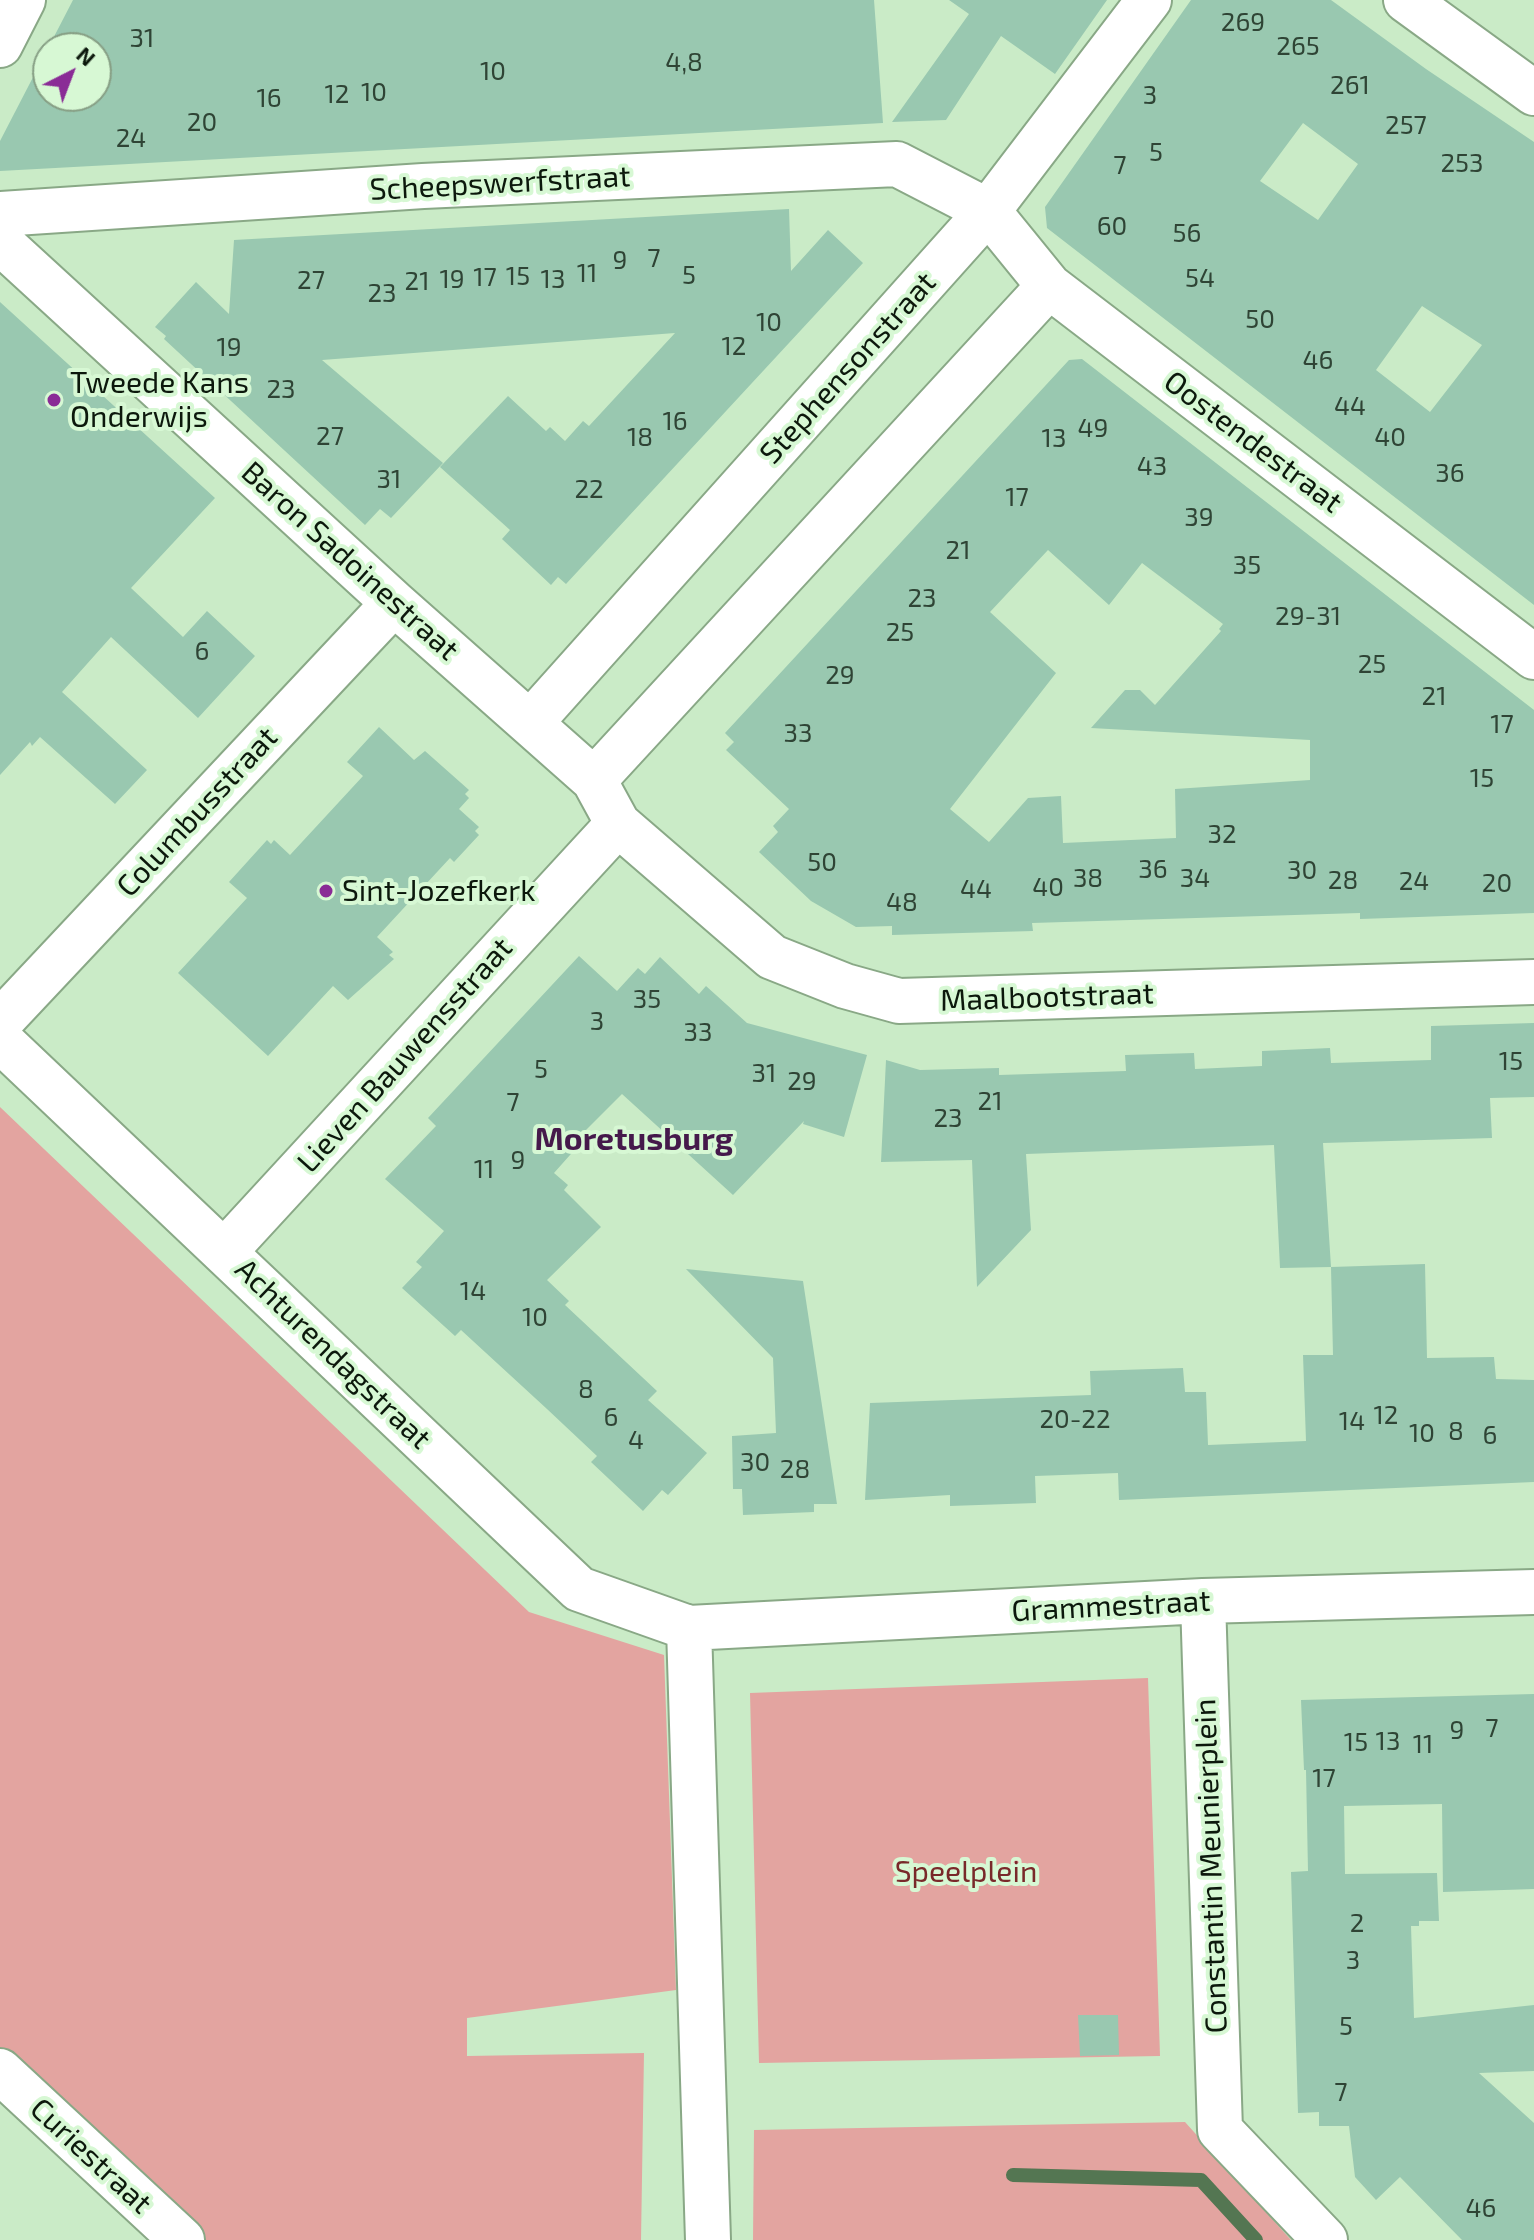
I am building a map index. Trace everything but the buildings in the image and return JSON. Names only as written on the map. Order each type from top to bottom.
[{"type":"street","points":[[0,45],[23,0]]},
{"type":"street","name":"Stephensonstraat","points":[[531,722],[988,211],[1149,0]]},
{"type":"street","points":[[1406,0],[1534,93]]},
{"type":"street","name":"Scheepswerfstraat","points":[[0,214],[423,186],[897,164],[988,211]]},
{"type":"street","name":"Oostendestraat","points":[[988,211],[1049,286],[1534,657]]},
{"type":"street","name":"Baron Sadoinestraat","points":[[0,242],[394,603],[594,780],[618,824]]},
{"type":"street","points":[[594,780],[1049,286]]},
{"type":"street","name":"Columbusstraat","points":[[0,1022],[394,603]]},
{"type":"street","name":"Maalbootstraat","points":[[618,824],[772,957],[845,986],[899,1001],[1534,982]]},
{"type":"street","name":"Lieven Bauwensstraat","points":[[225,1251],[618,824]]},
{"type":"street","name":"Achturendagstraat","points":[[0,1040],[579,1589],[689,1628]]},
{"type":"street","name":"Grammestraat","points":[[689,1628],[1203,1601],[1534,1592]]},
{"type":"street","name":"Constantin Meunierplein","points":[[1203,1601],[1220,2130],[1325,2240]]},
{"type":"street","points":[[689,1628],[708,2240]]},
{"type":"street","name":"Curiestraat","points":[[0,2071],[182,2240]]},
{"type":"green space","points":[[0,1107],[529,1612],[664,1655],[676,1990],[467,2018],[467,2056],[644,2053],[641,2240],[205,2240],[0,2049]]},
{"type":"green space","name":"Speelplein","points":[[1148,1678],[1160,2056],[759,2063],[750,1693]]},
{"type":"green space","points":[[1185,2122],[1291,2240],[753,2240],[754,2130]]},
{"type":"waterway","points":[[1013,2175],[1201,2180],[1256,2240]]},
{"type":"place","name":"Tweede Kans Onderwijs","points":[[54,400]]},
{"type":"place","name":"Sint-Jozefkerk","points":[[326,891]]},
{"type":"district","name":"Moretusburg","points":[[634,1139]]}]
